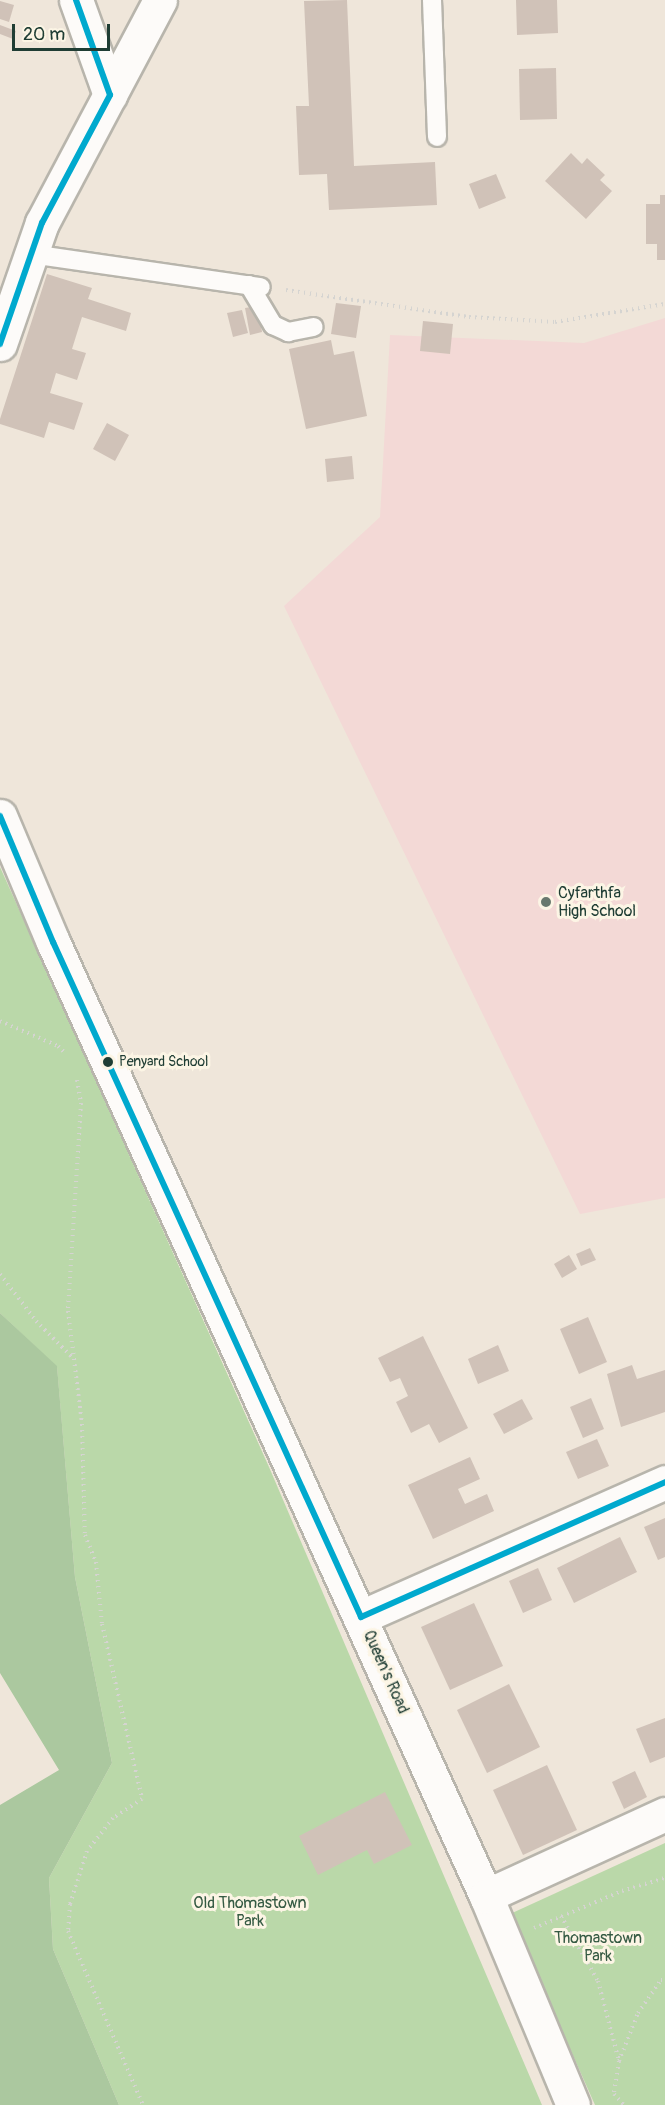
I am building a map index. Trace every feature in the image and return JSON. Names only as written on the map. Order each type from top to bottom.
[{"type":"street","points":[[76,0],[110,95]]},
{"type":"street","points":[[0,344],[42,223],[160,0]]},
{"type":"street","name":"Queen's Road","points":[[0,816],[89,1058],[362,1617],[486,1896],[573,2105]]},
{"type":"street","points":[[362,1617],[665,1482]]},
{"type":"street","points":[[486,1896],[665,1814]]},
{"type":"lane","points":[[432,0],[436,137]]},
{"type":"lane","points":[[31,254],[255,286],[273,325],[288,332],[314,327]]},
{"type":"path","points":[[255,286],[469,317],[555,322],[665,304]]},
{"type":"path","points":[[0,1021],[89,1058]]},
{"type":"path","points":[[65,1043],[89,1058]]},
{"type":"path","points":[[89,1058],[81,1103],[70,1239],[68,1311],[82,1424],[85,1535],[96,1562],[102,1624],[142,1799],[113,1818],[87,1851],[70,1904],[68,1931],[143,2105]]},
{"type":"path","points":[[0,1274],[36,1321],[72,1357]]},
{"type":"path","points":[[505,1942],[561,1916],[665,1878]]},
{"type":"path","points":[[561,1916],[598,1981],[619,2061]]},
{"type":"path","points":[[624,2105],[614,2094],[619,2061],[638,2013],[664,1980]]},
{"type":"shaded area","name":"Cyfarthfa High School","points":[[665,318],[665,1198],[580,1214],[284,606],[380,517],[390,335],[584,343]]},
{"type":"green space","name":"Old Thomastown Park","points":[[0,867],[269,1467],[542,2105],[119,2105],[53,1949],[49,1878],[112,1763],[75,1577],[57,1367],[0,1313]]},
{"type":"green space","points":[[0,1313],[57,1366],[75,1577],[112,1763],[49,1878],[53,1949],[119,2105],[0,2105],[0,1805],[59,1770],[0,1673]]},
{"type":"green space","name":"Thomastown Park","points":[[665,1843],[665,2105],[595,2105],[510,1914]]},
{"type":"building","points":[[347,0],[354,166],[435,162],[437,205],[329,210],[327,174],[299,175],[296,106],[309,106],[304,1]]},
{"type":"building","points":[[516,0],[557,0],[558,33],[517,35]]},
{"type":"building","points":[[0,1],[14,5],[9,22],[0,19]]},
{"type":"building","points":[[0,25],[16,31],[13,39],[0,34]]},
{"type":"building","points":[[556,68],[557,119],[520,120],[519,69]]},
{"type":"building","points":[[571,153],[582,164],[587,158],[605,175],[600,180],[612,191],[586,219],[545,181]]},
{"type":"building","points":[[496,174],[506,198],[479,209],[469,184]]},
{"type":"building","points":[[660,195],[665,195],[665,260],[657,260],[657,244],[646,244],[646,204],[660,204]]},
{"type":"building","points":[[47,274],[92,288],[88,299],[131,313],[126,331],[82,317],[72,349],[86,353],[77,380],[56,373],[50,393],[83,403],[74,430],[49,422],[44,438],[0,424],[0,419]]},
{"type":"building","points":[[336,303],[361,306],[356,338],[331,334]]},
{"type":"building","points":[[258,306],[262,332],[250,335],[245,308]]},
{"type":"building","points":[[242,310],[248,333],[233,337],[227,313]]},
{"type":"building","points":[[423,321],[453,324],[450,354],[420,351]]},
{"type":"building","points":[[331,340],[334,355],[354,351],[367,416],[306,429],[289,349]]},
{"type":"building","points":[[107,423],[129,435],[115,461],[93,449]]},
{"type":"building","points":[[352,456],[354,479],[327,482],[325,459]]},
{"type":"building","points":[[590,1248],[596,1260],[581,1266],[576,1254]]},
{"type":"building","points":[[569,1255],[577,1269],[562,1278],[554,1264]]},
{"type":"building","points":[[588,1317],[607,1362],[579,1374],[560,1329]]},
{"type":"building","points":[[423,1336],[468,1428],[439,1443],[429,1424],[411,1433],[396,1402],[408,1396],[400,1378],[390,1382],[378,1358]]},
{"type":"building","points":[[498,1345],[509,1371],[478,1384],[468,1359]]},
{"type":"building","points":[[632,1365],[637,1379],[665,1370],[665,1412],[621,1427],[607,1374]]},
{"type":"building","points":[[591,1398],[604,1429],[583,1438],[570,1407]]},
{"type":"building","points":[[522,1399],[533,1419],[504,1434],[493,1414]]},
{"type":"building","points":[[597,1439],[609,1466],[578,1479],[566,1452]]},
{"type":"building","points":[[470,1457],[480,1479],[458,1489],[465,1504],[487,1494],[494,1511],[433,1539],[408,1485]]},
{"type":"building","points":[[665,1518],[665,1557],[658,1560],[644,1527]]},
{"type":"building","points":[[620,1537],[637,1572],[574,1603],[557,1568]]},
{"type":"building","points":[[538,1568],[552,1600],[523,1613],[509,1581]]},
{"type":"building","points":[[474,1603],[503,1666],[450,1690],[421,1627]]},
{"type":"building","points":[[509,1684],[540,1747],[487,1773],[457,1710]]},
{"type":"building","points":[[665,1718],[665,1757],[650,1763],[636,1729]]},
{"type":"building","points":[[547,1765],[577,1830],[523,1855],[493,1790]]},
{"type":"building","points":[[635,1771],[647,1797],[624,1809],[612,1782]]},
{"type":"building","points":[[385,1792],[412,1845],[374,1864],[367,1850],[318,1875],[299,1836]]},
{"type":"transit line","points":[[0,344],[42,223],[110,95],[76,0]]},
{"type":"transit line","points":[[0,816],[53,942],[361,1617],[665,1482]]},
{"type":"place","name":"Cyfarthfa High School","points":[[546,902]]},
{"type":"place","name":"Penyard School","points":[[108,1062]]}]
